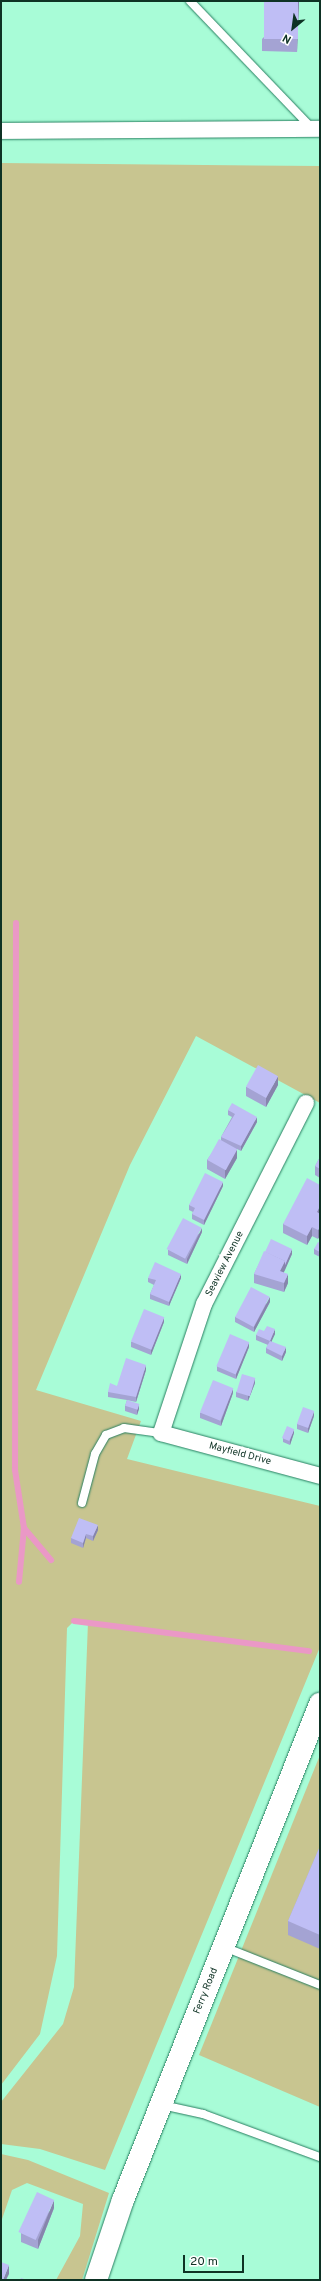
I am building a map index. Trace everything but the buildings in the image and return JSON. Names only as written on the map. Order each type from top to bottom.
[{"type":"street","points":[[1,130],[316,129]]},
{"type":"street","name":"Seaview Avenue","points":[[161,1433],[204,1304],[306,1103]]},
{"type":"street","name":"Mayfield Drive","points":[[161,1433],[320,1476]]},
{"type":"street","name":"Ferry Road","points":[[96,2280],[161,2105],[320,1704]]},
{"type":"lane","points":[[190,1],[316,129]]},
{"type":"lane","points":[[82,1503],[90,1466],[106,1436],[124,1428],[161,1433]]},
{"type":"lane","points":[[224,1947],[320,1985]]},
{"type":"lane","points":[[161,2105],[203,2114],[320,2157]]},
{"type":"shaded area","points":[[1,163],[320,166],[320,1103],[196,1036],[130,1165],[36,1390],[141,1421],[127,1459],[320,1506],[320,1647],[105,2170],[40,2149],[1,2144],[1,2102],[63,2024],[74,1987],[88,1622],[74,1621],[67,1628],[57,1956],[40,2034],[1,2085]]},
{"type":"shaded area","points":[[320,1755],[320,2107],[199,2055]]},
{"type":"shaded area","points":[[1,2154],[28,2160],[109,2193],[82,2280],[56,2280],[80,2236],[83,2204],[27,2183],[12,2190],[1,2222]]},
{"type":"waterway","points":[[16,923],[15,1470],[24,1528],[19,1582]]},
{"type":"waterway","points":[[24,1528],[51,1560]]},
{"type":"waterway","points":[[74,1621],[309,1651]]}]
